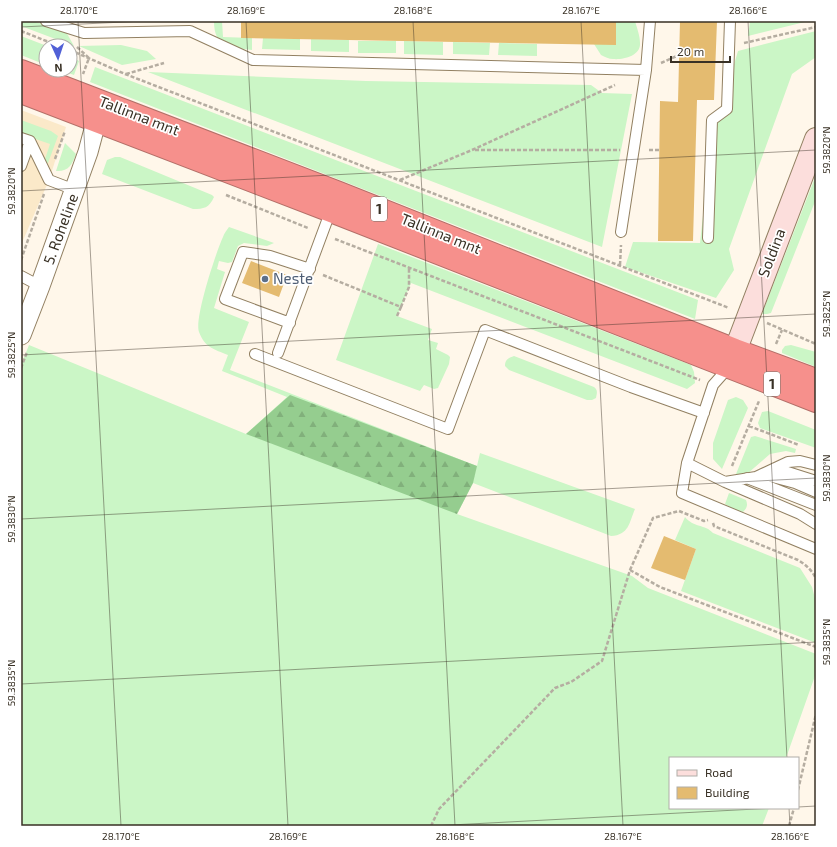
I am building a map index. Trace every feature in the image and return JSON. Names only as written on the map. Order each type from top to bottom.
[{"type":"highway","name":"Tallinna mnt","points":[[21,71],[105,102],[335,202],[732,358],[816,401]]},
{"type":"highway","name":"Tallinna mnt","points":[[21,92],[96,122],[335,202]]},
{"type":"highway","name":"Tallinna mnt","points":[[732,358],[816,380]]},
{"type":"street","name":"5. Roheline","points":[[21,335],[75,190],[88,152],[96,122]]},
{"type":"street","name":"Soldina","points":[[732,358],[816,141]]},
{"type":"lane","points":[[46,21],[84,33],[190,31],[253,60],[646,70]]},
{"type":"lane","points":[[621,232],[646,70],[650,21]]},
{"type":"lane","points":[[708,238],[712,120],[727,109],[730,21]]},
{"type":"lane","points":[[96,122],[105,102]]},
{"type":"lane","points":[[25,140],[49,180],[75,190]]},
{"type":"lane","points":[[21,166],[25,140]]},
{"type":"lane","points":[[278,354],[335,202]]},
{"type":"lane","points":[[290,323],[225,299],[243,252],[270,256],[310,269]]},
{"type":"lane","points":[[21,276],[40,286]]},
{"type":"lane","points":[[255,354],[448,429],[485,330],[631,388],[704,413]]},
{"type":"lane","points":[[732,358],[713,385],[687,463],[682,493],[816,549]]},
{"type":"lane","points":[[725,482],[762,474],[788,462],[800,461],[816,465]]},
{"type":"lane","points":[[687,463],[725,482],[800,514],[816,524]]},
{"type":"lane","points":[[775,468],[816,481]]},
{"type":"lane","points":[[762,474],[795,483],[816,492]]},
{"type":"lane","points":[[747,478],[816,505]]},
{"type":"path","points":[[729,47],[816,27]]},
{"type":"path","points":[[21,31],[39,38]]},
{"type":"path","points":[[78,53],[125,74],[748,315],[816,344]]},
{"type":"path","points":[[82,79],[89,58]]},
{"type":"path","points":[[125,74],[164,63]]},
{"type":"path","points":[[400,180],[472,150],[617,83]]},
{"type":"path","points":[[21,260],[66,127]]},
{"type":"path","points":[[472,150],[659,150]]},
{"type":"path","points":[[221,193],[713,385]]},
{"type":"path","points":[[620,265],[621,232]]},
{"type":"path","points":[[397,316],[409,287],[409,267]]},
{"type":"path","points":[[310,269],[401,307]]},
{"type":"path","points":[[774,351],[782,330]]},
{"type":"path","points":[[752,400],[765,405]]},
{"type":"path","points":[[749,426],[806,447]]},
{"type":"path","points":[[431,826],[439,809],[555,688],[570,682],[602,661],[630,570],[653,518],[679,511],[704,521],[711,519]]},
{"type":"path","points":[[714,526],[798,560],[808,566],[814,573],[816,579]]},
{"type":"path","points":[[630,570],[660,587],[816,647]]},
{"type":"path","points":[[799,786],[816,714]]},
{"type":"path","points":[[789,826],[794,809]]},
{"type":"shaded area","points":[[21,110],[66,127],[49,180],[21,245]]},
{"type":"green space","points":[[21,21],[32,21],[65,30],[70,38],[53,38],[21,26]]},
{"type":"green space","points":[[214,21],[222,21],[223,37],[252,38],[252,50],[230,47],[220,41],[215,30]]},
{"type":"green space","points":[[616,21],[635,21],[640,40],[640,47],[635,54],[626,58],[610,59],[601,55],[594,44]]},
{"type":"green space","points":[[750,21],[809,21],[748,36]]},
{"type":"green space","points":[[816,31],[816,57],[792,74],[729,249],[734,270],[716,298],[625,267],[633,242],[700,243],[711,142],[738,51]]},
{"type":"green space","points":[[21,36],[38,43],[38,62],[21,55]]},
{"type":"green space","points":[[263,38],[300,39],[300,50],[262,49]]},
{"type":"green space","points":[[311,39],[349,40],[349,52],[311,51]]},
{"type":"green space","points":[[358,41],[396,41],[396,53],[358,53]]},
{"type":"green space","points":[[404,41],[443,42],[443,55],[404,54]]},
{"type":"green space","points":[[453,42],[490,43],[489,55],[453,54]]},
{"type":"green space","points":[[499,43],[537,44],[537,56],[498,55]]},
{"type":"green space","points":[[121,45],[147,51],[156,59],[122,65],[79,46]]},
{"type":"green space","points":[[95,67],[698,300],[695,319],[90,82]]},
{"type":"green space","points":[[148,72],[366,81],[591,85],[602,93],[632,94],[602,247]]},
{"type":"green space","points":[[21,120],[51,131],[58,136],[48,163],[44,162],[50,144],[21,134]]},
{"type":"green space","points":[[65,143],[76,154],[67,169],[56,171]]},
{"type":"green space","points":[[120,157],[214,197],[208,206],[200,209],[193,209],[102,174],[107,160]]},
{"type":"green space","points":[[816,175],[816,199],[771,313],[762,314]]},
{"type":"green space","points":[[229,227],[274,243],[267,246],[244,243],[238,246],[232,262],[228,263],[219,261],[217,269],[225,272],[214,308],[249,322],[230,370],[477,466],[480,453],[635,509],[630,523],[625,531],[611,536],[473,483],[457,514],[632,576],[648,588],[816,654],[816,673],[786,757],[669,757],[669,809],[769,809],[762,826],[21,826],[21,365],[29,345],[246,434],[287,397],[222,371],[228,355],[207,345],[199,332],[198,325],[206,285],[224,234]]},
{"type":"green space","points":[[378,244],[691,365],[694,372],[695,383],[687,389],[411,283],[397,316],[432,329],[428,340],[438,343],[436,349],[450,357],[449,364],[438,388],[434,389],[424,385],[420,391],[336,360]]},
{"type":"green space","points":[[791,345],[816,352],[816,367],[782,353],[785,346]]},
{"type":"green space","points":[[514,356],[594,387],[597,390],[596,398],[587,400],[509,370],[505,366],[506,361]]},
{"type":"green space","points":[[290,395],[477,466],[473,483],[457,514],[246,434]]},
{"type":"green space","points":[[736,397],[743,400],[748,408],[722,469],[713,459],[713,443],[728,400]]},
{"type":"green space","points":[[768,411],[816,430],[816,448],[760,428],[758,423],[762,412]]},
{"type":"green space","points":[[755,436],[796,449],[795,453],[786,451],[770,454],[747,474],[736,474],[751,437]]},
{"type":"green space","points":[[729,493],[746,500],[747,506],[743,512],[736,511],[725,504]]},
{"type":"green space","points":[[685,517],[692,523],[707,528],[713,533],[800,568],[812,587],[816,602],[816,643],[681,591],[696,549],[675,540]]},
{"type":"building","points":[[241,21],[616,21],[616,45],[241,38]]},
{"type":"building","points":[[680,21],[717,21],[714,100],[697,100],[693,241],[658,241],[660,101],[678,102]]},
{"type":"building","name":"Neste","points":[[251,261],[287,275],[279,297],[242,283]]},
{"type":"building","points":[[664,536],[696,549],[685,580],[651,568]]},
{"type":"place","name":"Neste","points":[[265,279]]}]
